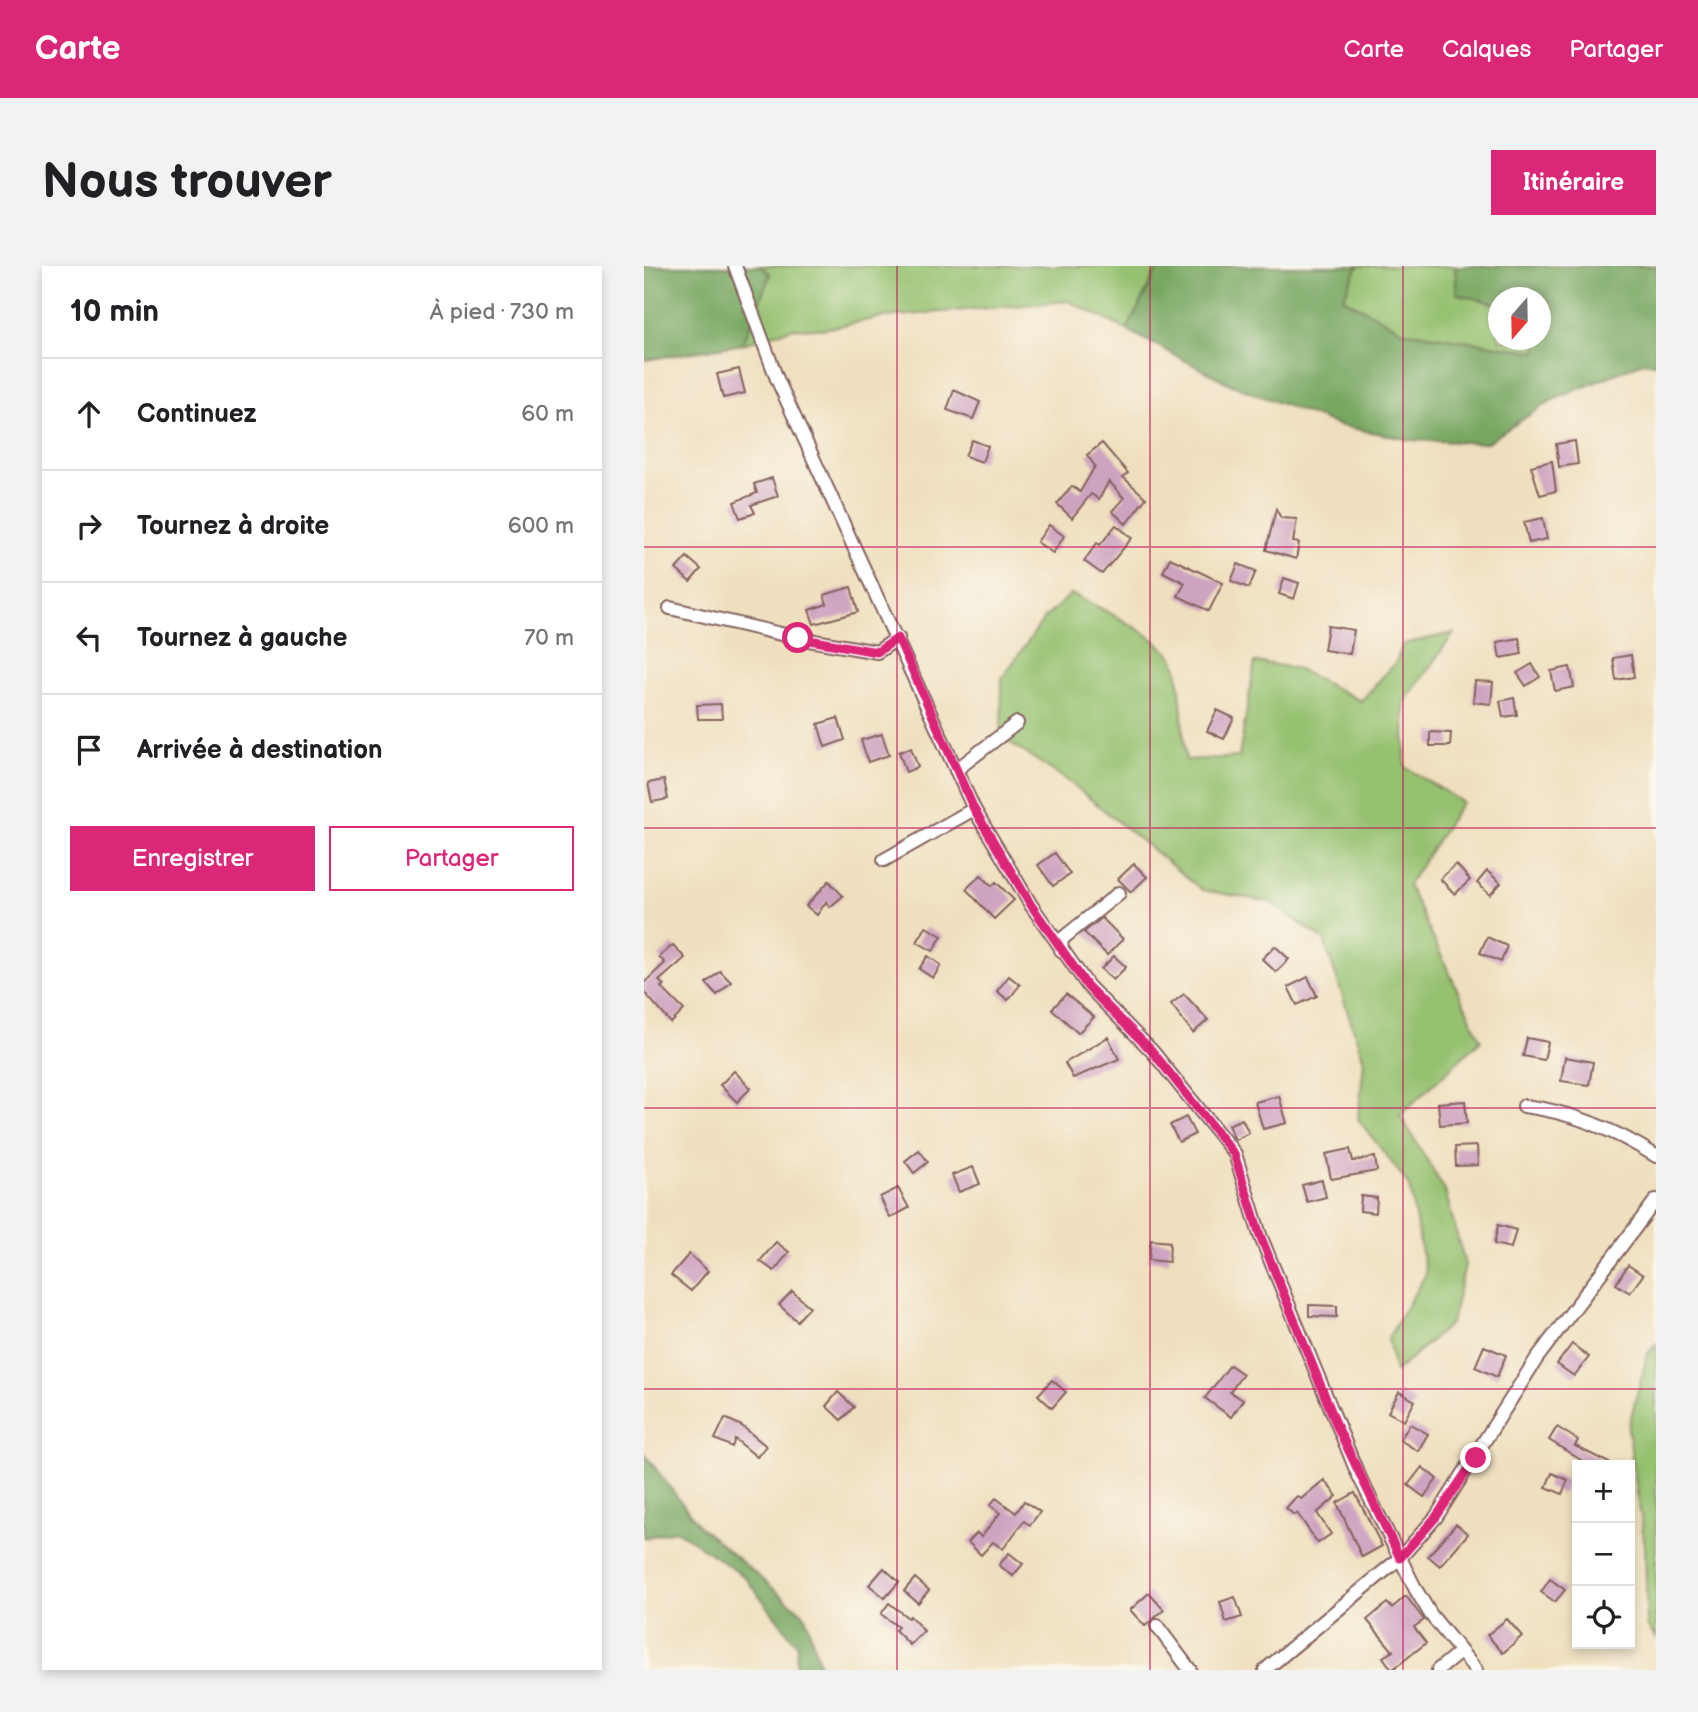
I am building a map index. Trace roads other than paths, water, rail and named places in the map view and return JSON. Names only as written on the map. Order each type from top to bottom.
[{"type":"street","points":[[736,266],[762,345],[974,809],[1061,950],[1117,1019],[1152,1051],[1234,1154],[1260,1235],[1337,1426],[1400,1558],[1432,1615],[1476,1670]]},
{"type":"street","points":[[670,608],[798,638],[877,652],[898,638]]},
{"type":"street","points":[[956,770],[1017,723]]},
{"type":"street","points":[[884,860],[974,809]]},
{"type":"street","points":[[1061,950],[1062,939],[1119,892]]},
{"type":"street","points":[[1524,1105],[1548,1109],[1612,1130],[1656,1156]]},
{"type":"street","points":[[1265,1670],[1400,1558],[1436,1517],[1537,1358],[1656,1200]]},
{"type":"street","points":[[1157,1626],[1190,1670]]},
{"type":"street","points":[[1438,1670],[1460,1652]]}]
